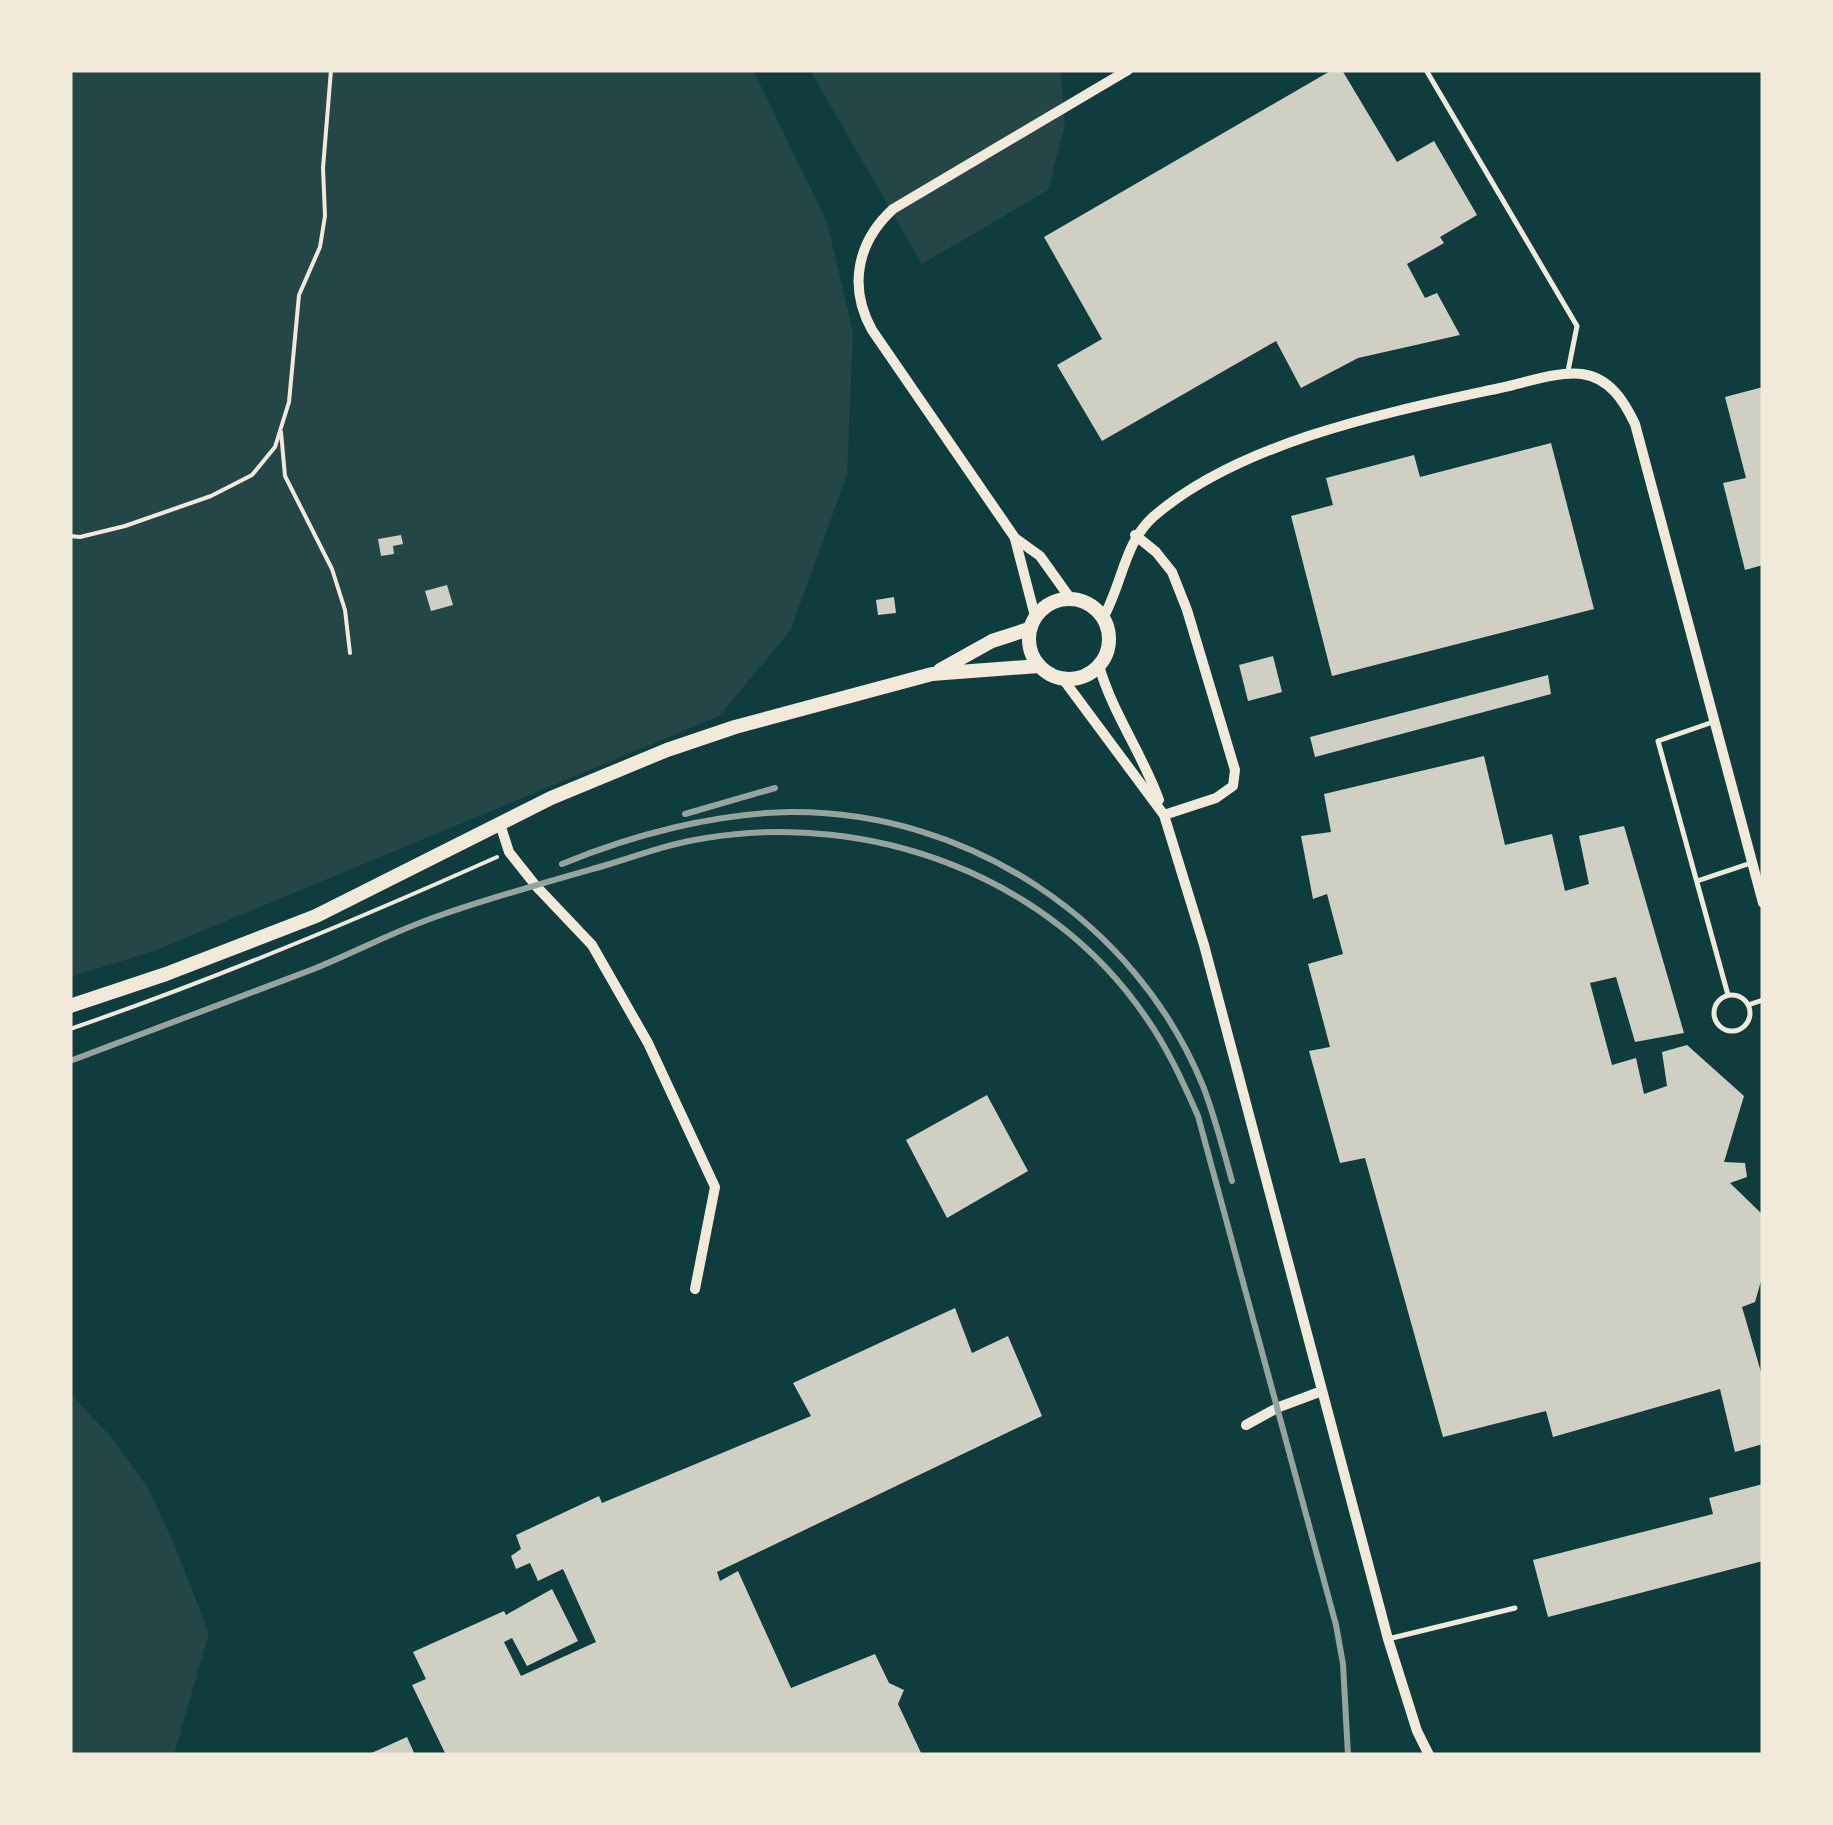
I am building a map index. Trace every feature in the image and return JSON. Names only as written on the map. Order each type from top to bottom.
[{"type":"main road","points":[[932,674],[1032,622],[1050,603],[1070,598],[1089,604],[1103,618],[1109,642],[1099,666],[1082,676],[1063,679],[1039,666],[1029,649],[1032,622]]},
{"type":"main road","points":[[70,1006],[316,916],[551,798],[667,750],[735,727],[932,674],[1039,666]]},
{"type":"street","points":[[1070,598],[1040,556],[1015,538],[872,330],[858,290],[860,261],[872,233],[893,209],[1128,70]]},
{"type":"street","points":[[1103,618],[1114,600],[1135,535],[1179,497],[1262,453],[1432,403],[1584,374],[1611,386],[1635,424],[1763,903]]},
{"type":"street","points":[[1135,535],[1172,572],[1235,770],[1233,786],[1216,798],[1164,815]]},
{"type":"street","points":[[1015,538],[1032,622]]},
{"type":"street","points":[[1099,666],[1113,706],[1146,767],[1204,945],[1388,1639],[1416,1731],[1429,1755]]},
{"type":"street","points":[[1063,679],[1164,815]]},
{"type":"street","points":[[500,824],[509,852],[592,945],[648,1043],[714,1187],[695,1290]]},
{"type":"street","points":[[1246,1426],[1279,1407],[1322,1391]]},
{"type":"lane","points":[[1426,70],[1577,326],[1568,374]]},
{"type":"lane","points":[[1713,722],[1658,741],[1728,994]]},
{"type":"lane","points":[[1697,881],[1752,863]]},
{"type":"lane","points":[[1728,994],[1740,996],[1748,1005],[1750,1018],[1735,1031],[1722,1028],[1715,1020],[1714,1007],[1728,994]]},
{"type":"lane","points":[[1748,1005],[1763,1000]]},
{"type":"lane","points":[[1388,1639],[1515,1608]]},
{"type":"path","points":[[70,536],[125,526],[211,496],[252,475],[275,447],[288,402],[299,295],[320,247],[325,216],[328,72]]},
{"type":"path","points":[[280,429],[285,476],[332,569],[345,610],[350,654]]},
{"type":"shaded area","points":[[70,70],[753,70],[827,222],[853,333],[847,475],[790,631],[719,716],[154,951],[70,977]]},
{"type":"shaded area","points":[[810,70],[1061,70],[1065,125],[1048,190],[922,264]]},
{"type":"shaded area","points":[[70,1393],[112,1438],[148,1488],[209,1633],[174,1755],[70,1755]]},
{"type":"building","points":[[1332,70],[1342,70],[1397,162],[1434,141],[1477,215],[1440,237],[1444,243],[1407,264],[1425,298],[1437,293],[1460,335],[1358,358],[1301,388],[1276,341],[1102,441],[1057,365],[1102,339],[1044,237]]},
{"type":"building","points":[[1763,387],[1763,565],[1745,570],[1723,483],[1746,478],[1725,397]]},
{"type":"building","points":[[1551,443],[1594,609],[1332,676],[1291,516],[1333,505],[1326,478],[1414,455],[1420,477]]},
{"type":"building","points":[[401,535],[403,544],[393,546],[394,554],[381,556],[378,539]]},
{"type":"building","points":[[447,585],[453,605],[431,611],[425,591]]},
{"type":"building","points":[[894,597],[896,613],[878,615],[876,600]]},
{"type":"building","points":[[1273,656],[1282,692],[1248,701],[1239,665]]},
{"type":"building","points":[[1548,675],[1551,694],[1315,757],[1310,737]]},
{"type":"building","points":[[1484,756],[1505,845],[1552,834],[1565,891],[1589,884],[1579,836],[1624,826],[1684,1033],[1635,1042],[1616,977],[1590,983],[1612,1065],[1636,1058],[1644,1094],[1667,1086],[1662,1052],[1687,1045],[1744,1096],[1724,1162],[1745,1163],[1747,1177],[1730,1183],[1763,1215],[1763,1274],[1755,1302],[1742,1307],[1763,1379],[1763,1444],[1735,1452],[1720,1389],[1553,1437],[1546,1411],[1443,1437],[1365,1158],[1340,1163],[1309,1051],[1330,1047],[1308,964],[1343,954],[1327,894],[1313,899],[1301,836],[1331,832],[1324,794]]},
{"type":"building","points":[[987,1095],[1028,1171],[947,1218],[906,1140]]},
{"type":"building","points":[[955,1308],[972,1353],[1008,1336],[1042,1416],[717,1572],[720,1581],[738,1571],[791,1688],[875,1654],[889,1683],[904,1690],[898,1704],[922,1755],[446,1755],[412,1685],[426,1679],[413,1652],[504,1611],[506,1615],[552,1589],[578,1641],[527,1666],[512,1638],[504,1642],[521,1676],[596,1642],[563,1569],[538,1581],[530,1563],[516,1569],[511,1556],[521,1549],[516,1535],[599,1496],[602,1503],[811,1416],[793,1383]]},
{"type":"building","points":[[1763,1484],[1763,1561],[1548,1617],[1533,1560],[1713,1514],[1709,1498]]},
{"type":"building","points":[[407,1737],[415,1755],[367,1755]]},
{"type":"railway","points":[[685,814],[775,788]]},
{"type":"railway","points":[[562,864],[674,828],[733,816],[791,812],[857,817],[921,831],[982,855],[1039,887],[1090,927],[1135,974],[1173,1027],[1203,1086],[1232,1181]]},
{"type":"railway","points":[[70,1061],[311,970],[427,920],[693,840],[768,832],[831,835],[892,846],[951,864],[1007,891],[1059,925],[1105,967],[1153,1028],[1198,1116],[1336,1625],[1343,1664],[1348,1755]]}]
